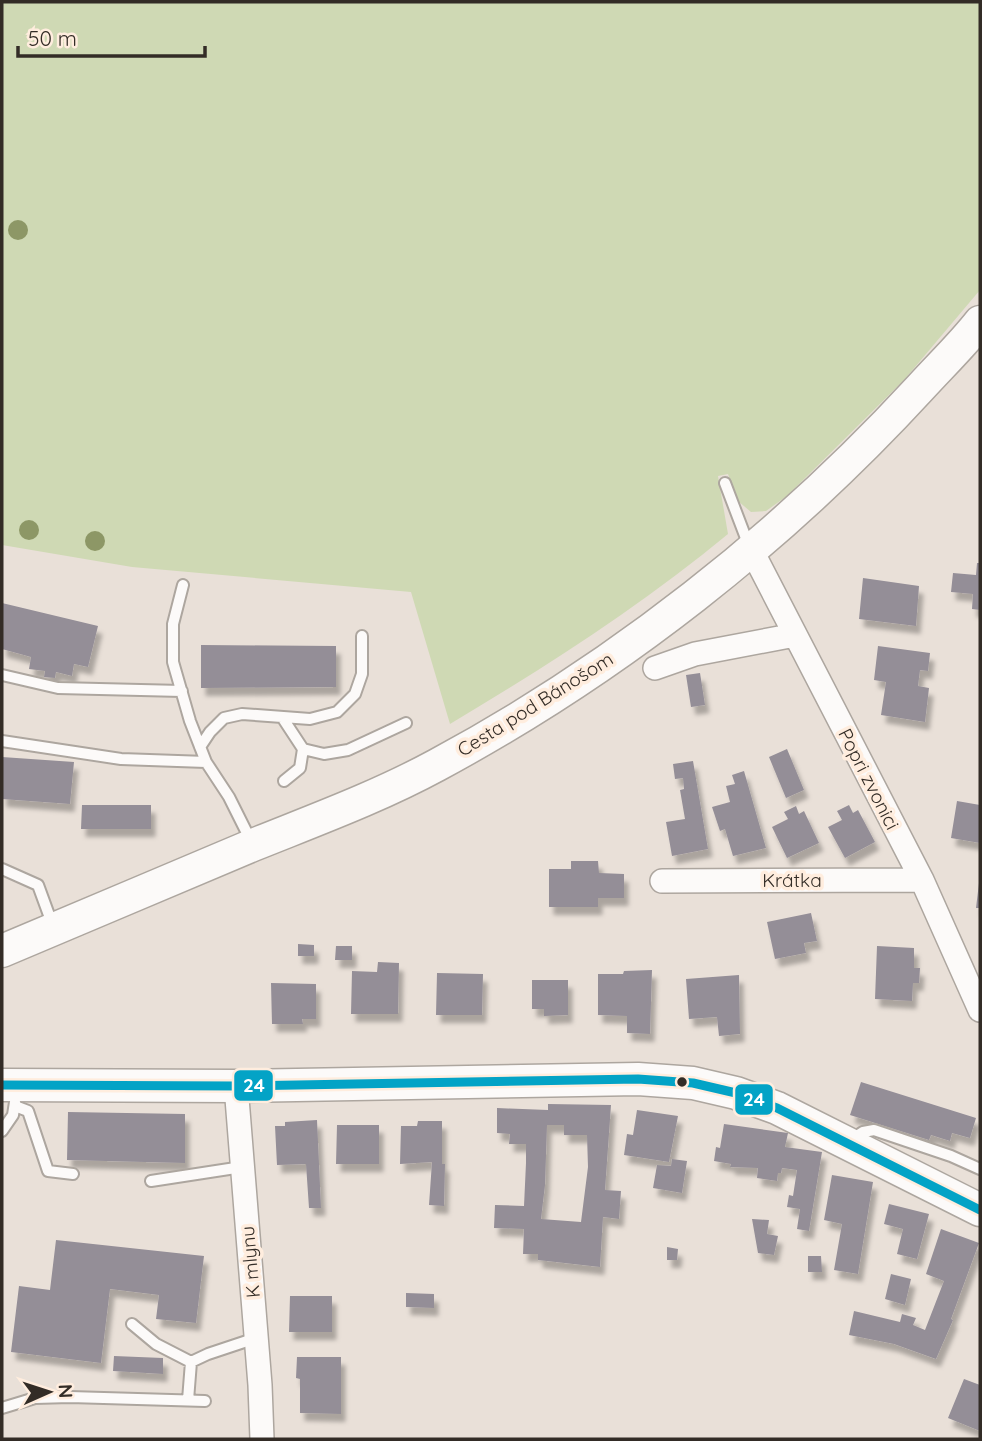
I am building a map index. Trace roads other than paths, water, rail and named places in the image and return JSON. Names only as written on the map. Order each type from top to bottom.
[{"type":"street","name":"Cesta pod Bánošom","points":[[2,951],[346,808],[436,766],[498,730],[635,640],[752,551],[796,513],[883,429],[980,323]]},
{"type":"street","name":"Popri zvonici","points":[[752,551],[922,880],[980,1010]]},
{"type":"street","points":[[655,668],[695,654],[795,635]]},
{"type":"street","name":"Krátka","points":[[662,881],[922,880]]},
{"type":"street","points":[[11,1092],[638,1079],[693,1083],[736,1093],[777,1108],[980,1210]]},
{"type":"street","name":"K mlynu","points":[[236,1086],[262,1439]]},
{"type":"lane","points":[[725,483],[752,551]]},
{"type":"lane","points":[[183,586],[173,624],[173,662],[206,762],[229,797],[254,845]]},
{"type":"lane","points":[[200,747],[224,718],[242,714],[310,719],[337,712],[355,695],[362,674],[362,636]]},
{"type":"lane","points":[[2,675],[58,688],[182,691]]},
{"type":"lane","points":[[282,717],[303,749],[300,768],[284,781]]},
{"type":"lane","points":[[303,749],[324,754],[348,750],[406,723]]},
{"type":"lane","points":[[2,741],[121,759],[206,762]]},
{"type":"lane","points":[[2,869],[38,885],[54,929]]},
{"type":"lane","points":[[2,1131],[13,1115],[11,1092]]},
{"type":"lane","points":[[11,1092],[28,1111],[48,1171],[73,1174]]},
{"type":"lane","points":[[848,1142],[863,1132],[874,1130],[951,1156],[980,1170]]},
{"type":"lane","points":[[151,1181],[242,1167]]},
{"type":"lane","points":[[132,1324],[156,1344],[191,1362]]},
{"type":"lane","points":[[191,1362],[256,1338]]},
{"type":"lane","points":[[188,1400],[191,1362]]},
{"type":"lane","points":[[2,1408],[35,1398],[205,1401]]}]
